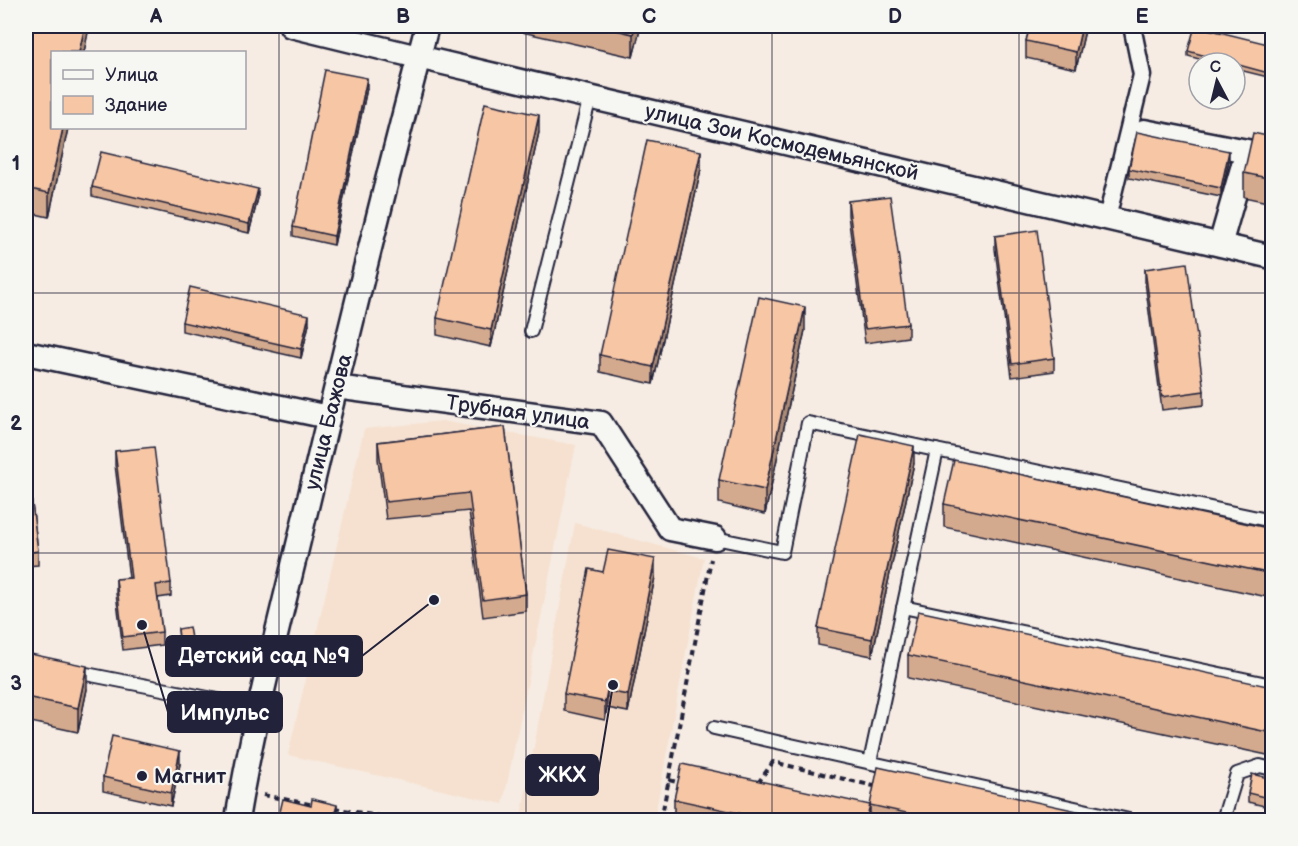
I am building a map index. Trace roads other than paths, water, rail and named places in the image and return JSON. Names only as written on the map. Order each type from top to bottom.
[{"type":"street","name":"улица Зои Космодемьянской","points":[[291,26],[1272,257]]},
{"type":"street","name":"улица Бажова","points":[[237,820],[259,708],[328,417],[427,26]]},
{"type":"street","points":[[1107,218],[1142,75],[1132,26]]},
{"type":"street","points":[[1144,131],[1272,156]]},
{"type":"street","points":[[1220,244],[1247,151]]},
{"type":"street","points":[[26,353],[328,417]]},
{"type":"street","name":"Трубная улица","points":[[336,387],[601,423],[670,529],[715,538]]},
{"type":"lane","points":[[531,331],[590,97]]},
{"type":"lane","points":[[715,538],[782,552],[808,423],[1272,521]]},
{"type":"lane","points":[[870,762],[937,450]]},
{"type":"lane","points":[[903,607],[1272,685]]},
{"type":"lane","points":[[61,669],[259,708]]},
{"type":"lane","points":[[714,728],[1129,820]]},
{"type":"lane","points":[[1223,820],[1237,774],[1260,766],[1272,769]]},
{"type":"place","name":"Детский сад №9","points":[[434,600]]},
{"type":"place","name":"Импульс","points":[[142,625]]},
{"type":"place","name":"ЖКХ","points":[[613,685]]},
{"type":"place","name":"Магнит","points":[[142,776]]}]
